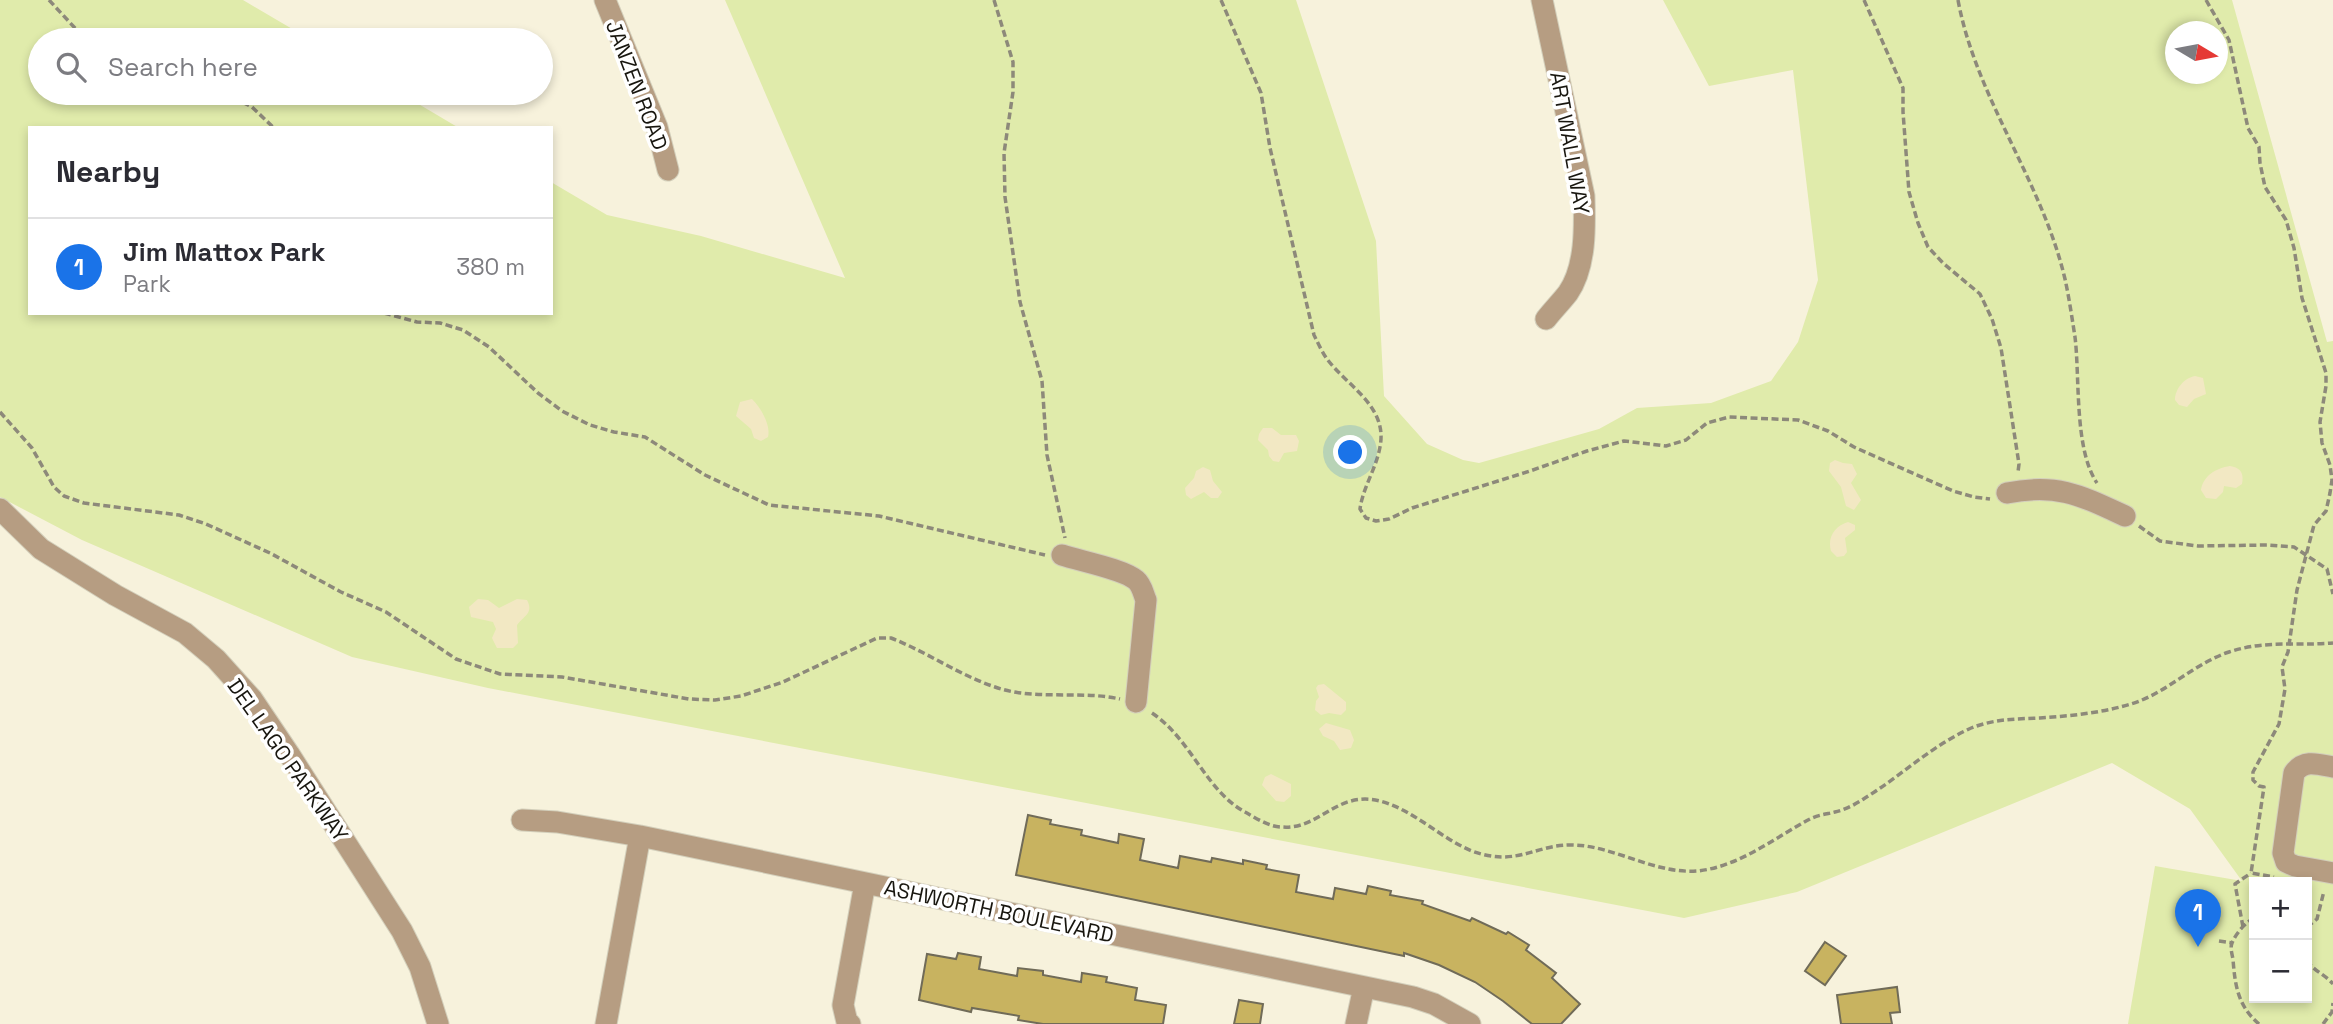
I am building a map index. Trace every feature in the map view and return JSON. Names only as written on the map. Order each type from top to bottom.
[{"type":"street","name":"JANZEN ROAD","points":[[604,0],[657,127],[668,170]]},
{"type":"street","name":"ART WALL WAY","points":[[1542,0],[1584,196],[1585,225],[1575,281],[1546,319]]},
{"type":"street","points":[[2007,493],[2027,488],[2068,492],[2125,516]]},
{"type":"street","name":"DEL LAGO PARKWAY","points":[[0,509],[11,522],[50,555],[115,595],[185,633],[216,659],[252,699],[402,931],[420,967],[438,1024]]},
{"type":"street","points":[[1062,555],[1122,573],[1135,579],[1141,586],[1146,600],[1136,702]]},
{"type":"street","points":[[2329,879],[2286,862],[2283,853],[2294,773],[2299,766],[2309,762],[2333,767]]},
{"type":"street","name":"ASHWORTH BOULEVARD","points":[[522,820],[557,822],[640,836],[1364,987],[1434,1004],[1470,1024]]},
{"type":"street","points":[[606,1024],[640,836]]},
{"type":"street","points":[[848,1023],[843,1005],[865,883]]},
{"type":"street","points":[[1356,1024],[1364,987]]},
{"type":"path","points":[[49,0],[75,28]]},
{"type":"path","points":[[392,315],[463,330],[489,347],[538,393],[562,411],[590,425],[645,437],[705,475],[769,505],[879,516],[1050,557],[1062,555],[1066,543],[1047,454],[1042,381],[1020,302],[1005,197],[1004,153],[1014,78],[1013,62],[994,0]]},
{"type":"path","points":[[1221,0],[1261,93],[1270,148],[1314,335],[1326,358],[1374,408],[1380,427],[1381,447],[1362,493],[1360,509],[1366,518],[1376,521],[1624,441],[1666,446],[1686,440],[1707,423],[1729,417],[1798,420],[1828,431],[1854,447],[1953,491],[1974,498],[1992,499],[2007,493],[2016,483],[2019,464],[2001,348],[1992,319],[1980,294],[1928,247],[1918,223],[1909,192],[1903,88],[1864,0]]},
{"type":"path","points":[[1958,0],[1981,74],[2042,206],[2065,279],[2075,337],[2085,456],[2093,478],[2101,489]]},
{"type":"path","points":[[2206,0],[2230,40],[2248,128],[2259,147],[2259,163],[2265,187],[2286,220],[2294,248],[2302,298],[2326,373],[2320,422],[2322,443],[2332,480],[2326,511],[2314,525],[2297,590],[2288,652],[2282,667],[2285,690],[2278,724],[2253,772],[2253,780],[2264,787],[2250,873],[2235,884],[2243,927]]},
{"type":"path","points":[[248,105],[272,126]]},
{"type":"path","points":[[2125,516],[2160,541],[2199,546],[2294,547],[2327,569],[2333,594]]},
{"type":"path","points":[[2250,873],[2277,877]]},
{"type":"path","points":[[2312,923],[2317,919],[2329,879]]},
{"type":"path","points":[[2249,922],[2232,943],[2234,980],[2239,999],[2249,1015],[2259,1024]]},
{"type":"path","points":[[2219,941],[2232,943]]},
{"type":"path","points":[[2312,968],[2325,975],[2333,984]]},
{"type":"path","points":[[2323,1024],[2332,1012],[2333,1003]]},
{"type":"green space","points":[[0,0],[243,0],[291,28],[28,28],[28,105],[420,105],[456,126],[28,126],[28,315],[553,315],[553,183],[607,215],[701,236],[845,278],[725,0],[1296,0],[1376,241],[1384,396],[1427,444],[1463,460],[1479,463],[1599,429],[1637,408],[1711,403],[1771,381],[1798,342],[1818,280],[1793,70],[1709,86],[1663,0],[2232,0],[2327,342],[2333,341],[2333,1024],[2128,1024],[2155,866],[2242,881],[2190,809],[2112,763],[1797,892],[1684,918],[488,688],[352,657],[82,540],[0,497]]},
{"type":"sand","points":[[2195,376],[2203,378],[2206,394],[2194,399],[2187,407],[2179,405],[2175,400],[2178,388],[2187,379]]},
{"type":"sand","points":[[752,399],[767,422],[768,437],[761,441],[754,438],[751,429],[736,416],[740,402]]},
{"type":"sand","points":[[1263,428],[1272,428],[1281,435],[1296,435],[1299,441],[1297,451],[1284,453],[1279,462],[1273,461],[1268,450],[1258,440]]},
{"type":"sand","points":[[1835,460],[1852,464],[1857,474],[1851,483],[1861,500],[1854,510],[1846,506],[1841,487],[1829,471],[1830,463]]},
{"type":"sand","points":[[2230,466],[2241,472],[2242,484],[2236,488],[2224,486],[2223,492],[2216,499],[2206,498],[2201,490],[2207,477]]},
{"type":"sand","points":[[1203,467],[1210,470],[1213,481],[1222,492],[1218,498],[1211,498],[1204,492],[1191,499],[1186,495],[1185,488],[1194,478],[1196,471]]},
{"type":"sand","points":[[1848,522],[1855,525],[1855,530],[1845,538],[1847,552],[1844,556],[1837,557],[1831,551],[1831,537],[1839,526]]},
{"type":"sand","points":[[478,599],[488,600],[499,608],[517,599],[527,600],[529,611],[517,625],[518,643],[513,648],[497,648],[492,638],[496,629],[493,622],[471,617],[469,607]]},
{"type":"sand","points":[[1324,684],[1346,702],[1346,710],[1341,715],[1321,715],[1315,710],[1319,697],[1316,688]]},
{"type":"sand","points":[[1326,723],[1350,730],[1354,740],[1351,748],[1340,750],[1334,741],[1323,736],[1319,729]]},
{"type":"sand","points":[[1271,774],[1291,784],[1291,796],[1284,802],[1276,801],[1262,785],[1265,777]]},
{"type":"building","points":[[1028,815],[1051,820],[1050,824],[1082,830],[1081,835],[1118,843],[1119,834],[1144,839],[1140,860],[1178,868],[1180,856],[1211,862],[1212,858],[1243,864],[1243,860],[1267,865],[1266,869],[1299,875],[1296,892],[1333,899],[1335,888],[1366,894],[1368,886],[1391,891],[1390,895],[1423,901],[1422,904],[1470,921],[1472,918],[1506,934],[1508,932],[1529,945],[1526,950],[1556,973],[1552,978],[1580,1004],[1561,1024],[1532,1024],[1475,982],[1439,965],[1404,953],[1404,956],[1016,875]]},
{"type":"building","points":[[1825,942],[1846,956],[1825,985],[1805,971]]},
{"type":"building","points":[[958,953],[981,957],[979,969],[1017,976],[1018,968],[1043,971],[1043,975],[1081,982],[1082,973],[1107,977],[1106,982],[1137,988],[1135,1000],[1166,1005],[1163,1024],[1043,1024],[1018,1020],[1019,1016],[972,1008],[971,1012],[919,1000],[927,954],[956,959]]},
{"type":"building","points":[[1897,987],[1900,1012],[1890,1013],[1892,1024],[1841,1024],[1837,995]]},
{"type":"building","points":[[1239,1000],[1263,1004],[1260,1024],[1234,1024]]},
{"type":"place","name":"Jim Mattox Park","points":[[2198,947]]}]
